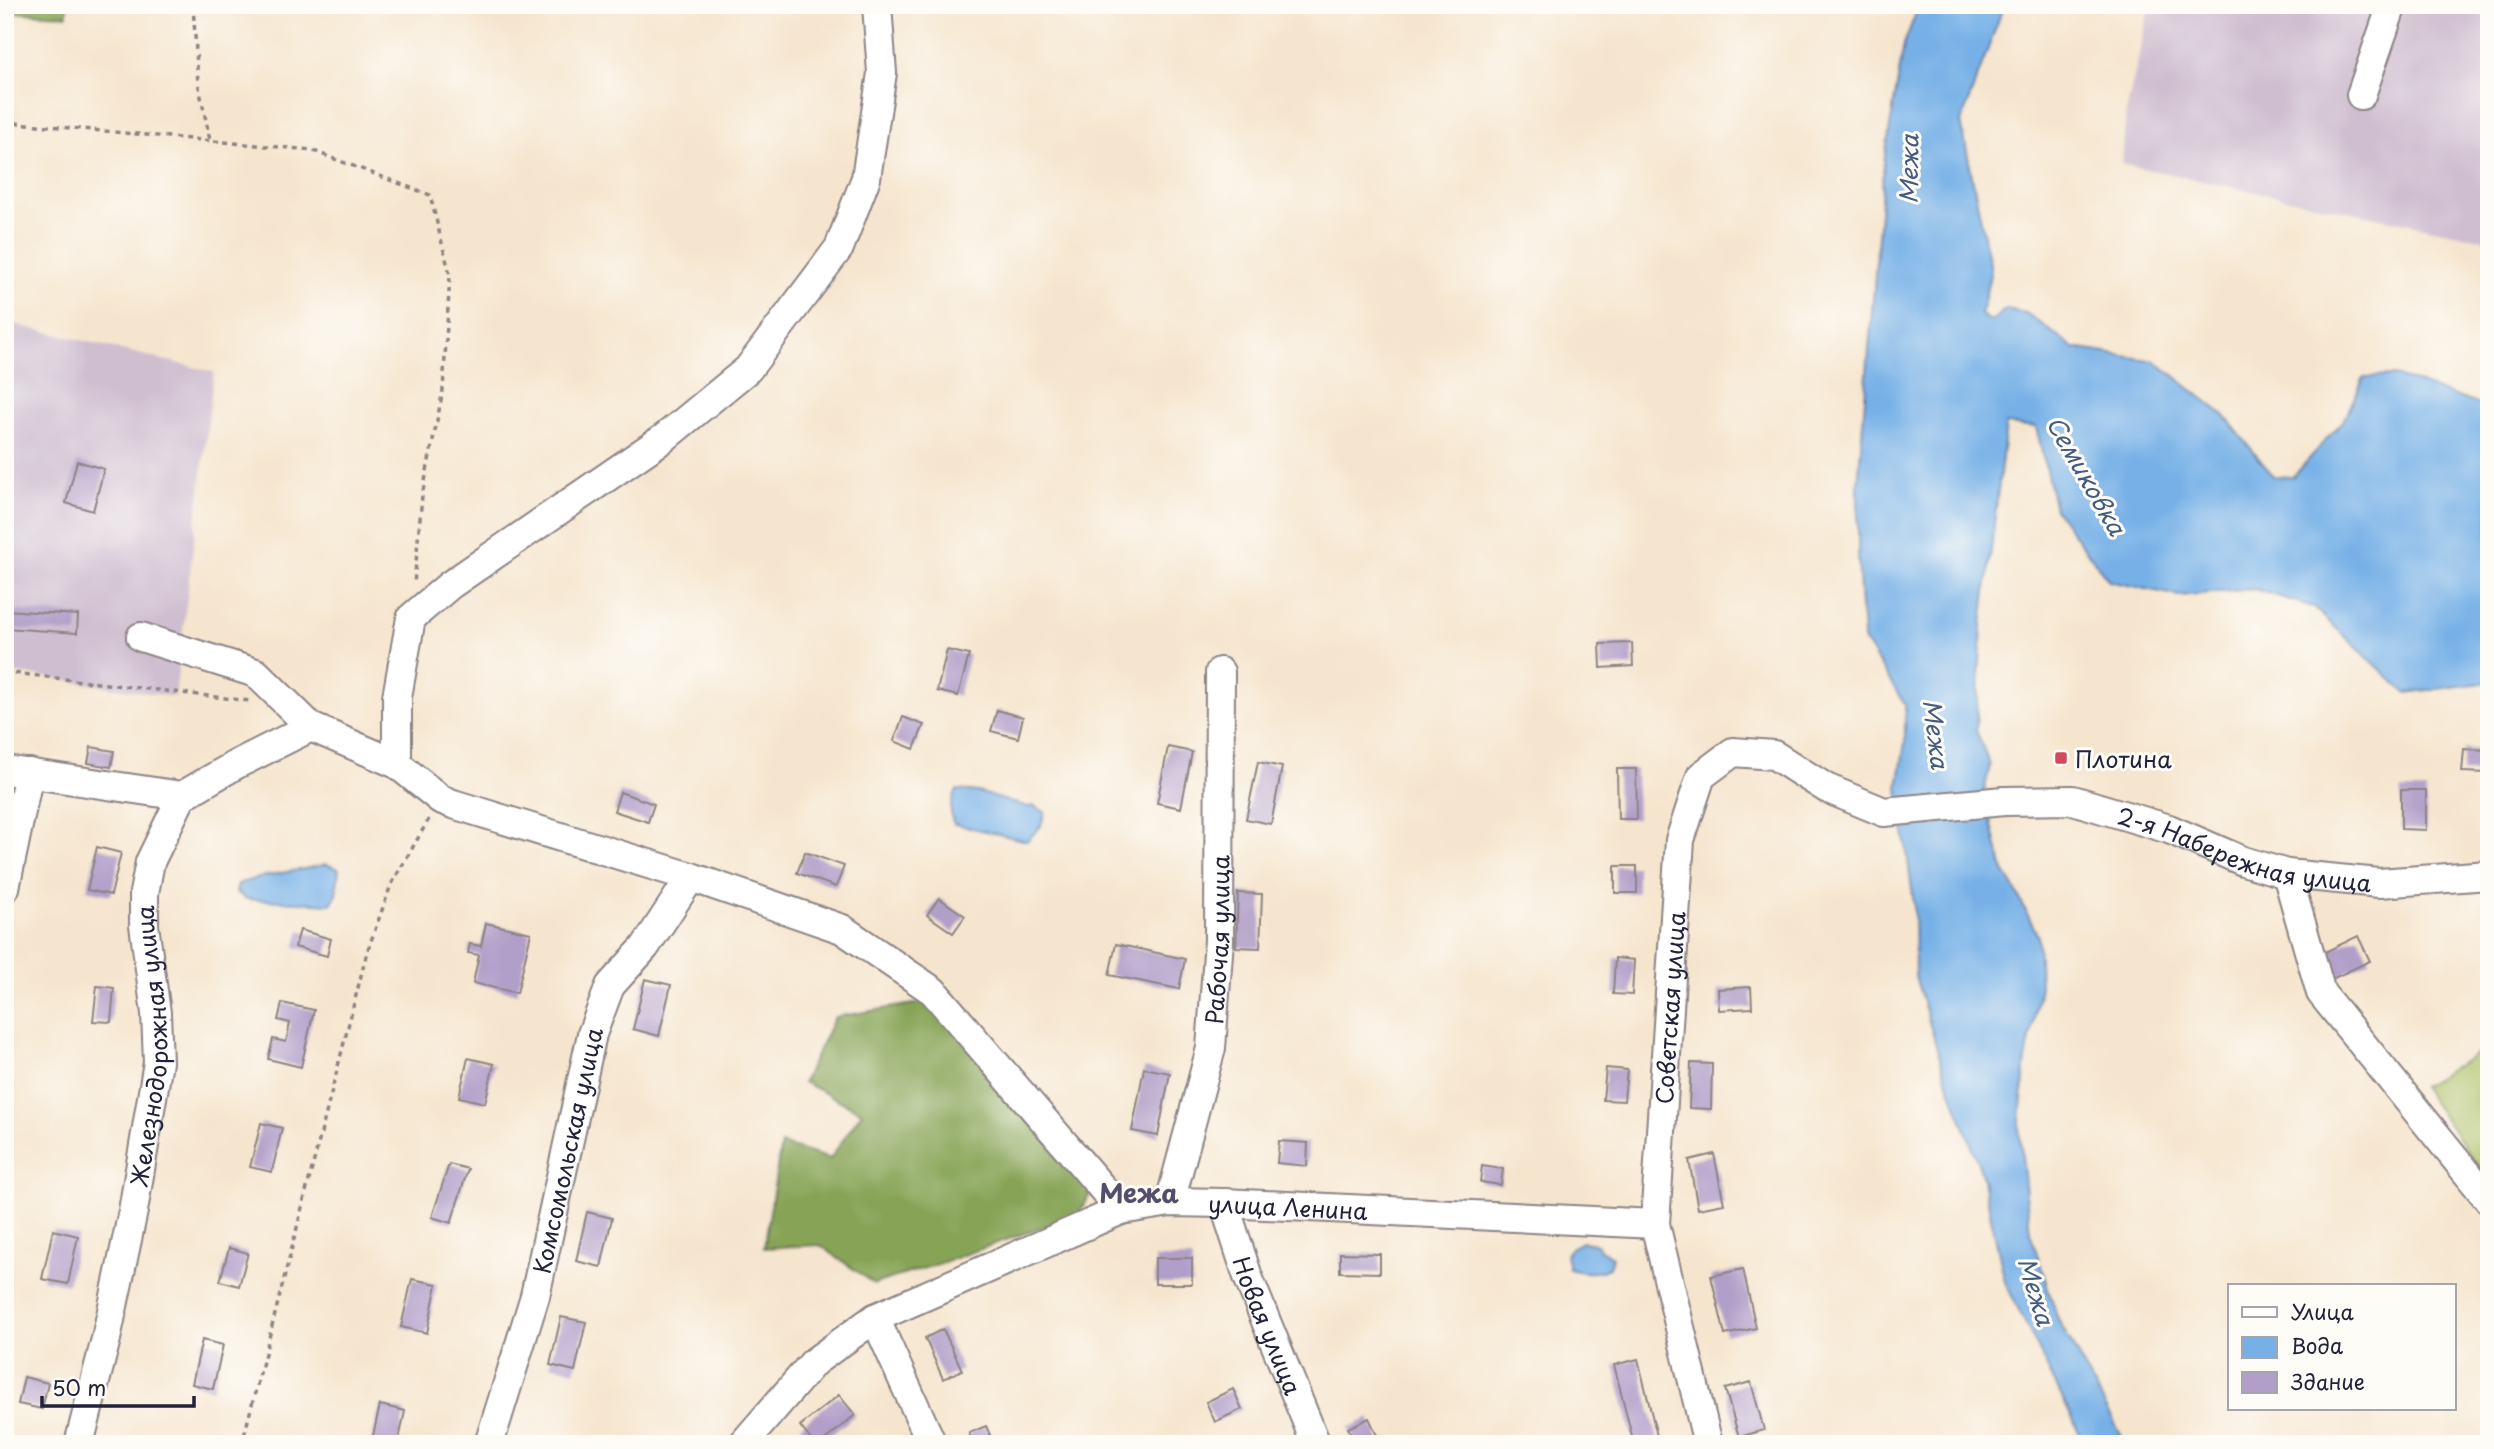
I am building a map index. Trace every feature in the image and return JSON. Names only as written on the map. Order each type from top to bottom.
[{"type":"street","points":[[397,764],[397,697],[411,618],[450,585],[664,438],[748,369],[839,248],[866,178],[882,73],[877,5]]},
{"type":"street","points":[[2361,95],[2392,5]]},
{"type":"street","points":[[141,637],[256,673],[311,727],[397,764],[440,799],[691,877],[842,929],[933,990],[1121,1210]]},
{"type":"street","name":"Рабочая улица","points":[[1170,1202],[1211,1048],[1219,940],[1220,671]]},
{"type":"street","points":[[5,888],[17,772],[182,796],[311,727]]},
{"type":"street","name":"Советская улица","points":[[1708,1444],[1655,1224],[1680,840],[1701,776],[1733,751],[1774,755],[1826,788],[1884,812]]},
{"type":"street","name":"Железнодорожная улица","points":[[79,1444],[106,1339],[133,1211],[158,1062],[156,1013],[144,925],[144,893],[150,862],[182,796]]},
{"type":"street","name":"2-я Набережная улица","points":[[1884,812],[2004,801],[2073,800],[2169,829],[2243,861],[2287,874],[2379,883],[2489,875]]},
{"type":"street","points":[[2287,874],[2321,993],[2489,1200]]},
{"type":"street","name":"Комсомольская улица","points":[[489,1444],[535,1296],[592,1034],[610,986],[645,947],[691,877]]},
{"type":"street","name":"улица Ленина","points":[[743,1444],[814,1362],[875,1318],[1121,1210],[1170,1202],[1224,1203],[1655,1224]]},
{"type":"street","name":"Новая улица","points":[[1224,1203],[1248,1278],[1316,1444]]},
{"type":"street","points":[[875,1318],[932,1444]]},
{"type":"path","points":[[193,5],[198,82],[210,140]]},
{"type":"path","points":[[5,122],[311,150],[430,195],[450,275],[443,390],[422,496],[411,618]]},
{"type":"path","points":[[5,672],[290,706]]},
{"type":"path","points":[[242,1444],[367,952],[391,885],[440,799]]},
{"type":"shaded area","points":[[2150,5],[2489,5],[2489,243],[2481,239],[2122,164],[2126,113]]},
{"type":"shaded area","points":[[5,322],[214,372],[175,697],[5,671]]},
{"type":"green space","points":[[5,5],[67,5],[67,15],[5,12]]},
{"type":"green space","points":[[932,1001],[1091,1192],[1079,1214],[874,1284],[820,1245],[764,1248],[781,1144],[830,1159],[862,1112],[803,1082],[835,1017]]},
{"type":"green space","points":[[2489,1047],[2489,1182],[2422,1086]]},
{"type":"water","name":"Семиковка","points":[[1919,5],[2004,5],[1961,122],[1991,270],[1981,315],[1991,321],[2006,309],[2026,313],[2074,348],[2155,361],[2224,415],[2273,476],[2293,477],[2344,420],[2364,377],[2397,376],[2489,408],[2489,682],[2406,693],[2313,607],[2254,589],[2179,596],[2109,581],[2055,509],[2036,427],[2006,424],[1982,625],[1976,730],[1990,765],[1984,792],[2002,867],[2038,936],[2040,987],[2026,1059],[2019,1128],[2030,1232],[2058,1319],[2126,1444],[2085,1444],[2005,1282],[1981,1171],[1946,1078],[1915,976],[1914,904],[1898,788],[1905,742],[1905,705],[1863,638],[1858,559],[1858,485],[1884,162],[1904,44]]},
{"type":"water","points":[[957,790],[978,792],[1028,807],[1034,806],[1045,812],[1041,826],[1027,841],[954,824],[951,807]]},
{"type":"water","points":[[326,864],[339,869],[336,896],[331,904],[246,899],[236,892],[238,884],[249,880]]},
{"type":"water","points":[[1582,1242],[1596,1244],[1612,1257],[1609,1268],[1589,1272],[1569,1269],[1566,1254]]},
{"type":"building","points":[[77,461],[104,469],[93,511],[66,503]]},
{"type":"building","points":[[5,610],[78,615],[77,633],[5,628]]},
{"type":"building","points":[[1632,643],[1633,666],[1601,668],[1600,644]]},
{"type":"building","points":[[947,650],[969,655],[958,696],[937,691]]},
{"type":"building","points":[[997,710],[1023,717],[1018,738],[991,731]]},
{"type":"building","points":[[903,717],[924,725],[914,749],[894,741]]},
{"type":"building","points":[[91,747],[114,751],[111,767],[88,763]]},
{"type":"building","points":[[1168,747],[1192,752],[1181,808],[1157,803]]},
{"type":"building","points":[[2464,749],[2489,750],[2489,773],[2462,772]]},
{"type":"building","points":[[1258,762],[1282,767],[1271,824],[1246,819]]},
{"type":"building","points":[[1617,769],[1636,769],[1637,819],[1618,819]]},
{"type":"building","points":[[2401,790],[2426,790],[2426,830],[2401,829]]},
{"type":"building","points":[[620,792],[654,804],[648,822],[614,811]]},
{"type":"building","points":[[97,847],[121,853],[111,895],[87,890]]},
{"type":"building","points":[[805,852],[844,866],[836,887],[797,873]]},
{"type":"building","points":[[1615,866],[1637,866],[1637,893],[1615,893]]},
{"type":"building","points":[[1238,893],[1262,894],[1260,948],[1236,947]]},
{"type":"building","points":[[939,898],[965,916],[953,933],[927,915]]},
{"type":"building","points":[[486,923],[531,933],[517,993],[473,983],[479,955],[468,953],[470,944],[481,946]]},
{"type":"building","points":[[300,930],[331,939],[327,956],[295,947]]},
{"type":"building","points":[[2358,936],[2370,961],[2332,979],[2321,954]]},
{"type":"building","points":[[1116,944],[1185,959],[1179,989],[1109,975]]},
{"type":"building","points":[[1615,958],[1634,960],[1632,995],[1613,994]]},
{"type":"building","points":[[645,979],[671,985],[659,1036],[633,1029]]},
{"type":"building","points":[[97,986],[114,988],[111,1022],[93,1021]]},
{"type":"building","points":[[1751,987],[1752,1008],[1719,1010],[1718,989]]},
{"type":"building","points":[[282,1003],[314,1010],[301,1067],[268,1059],[273,1039],[286,1042],[290,1023],[278,1020]]},
{"type":"building","points":[[468,1058],[494,1064],[485,1103],[459,1097]]},
{"type":"building","points":[[1691,1063],[1712,1064],[1711,1109],[1689,1108]]},
{"type":"building","points":[[1144,1068],[1170,1073],[1158,1136],[1132,1131]]},
{"type":"building","points":[[1606,1068],[1627,1070],[1624,1101],[1603,1100]]},
{"type":"building","points":[[261,1123],[282,1128],[272,1172],[250,1167]]},
{"type":"building","points":[[1279,1141],[1308,1143],[1307,1166],[1277,1163]]},
{"type":"building","points":[[1714,1154],[1724,1204],[1698,1209],[1689,1160]]},
{"type":"building","points":[[449,1164],[468,1169],[451,1223],[432,1217]]},
{"type":"building","points":[[1482,1166],[1503,1169],[1501,1185],[1480,1182]]},
{"type":"building","points":[[587,1212],[612,1218],[601,1267],[576,1261]]},
{"type":"building","points":[[53,1230],[78,1236],[68,1284],[42,1279]]},
{"type":"building","points":[[229,1248],[248,1253],[239,1286],[220,1281]]},
{"type":"building","points":[[1340,1253],[1380,1254],[1380,1273],[1340,1272]]},
{"type":"building","points":[[1155,1258],[1192,1258],[1192,1284],[1155,1284]]},
{"type":"building","points":[[1743,1269],[1756,1328],[1725,1335],[1711,1276]]},
{"type":"building","points":[[412,1279],[437,1284],[427,1333],[401,1327]]},
{"type":"building","points":[[561,1317],[586,1322],[575,1371],[550,1365]]},
{"type":"building","points":[[943,1329],[962,1370],[943,1379],[925,1338]]},
{"type":"building","points":[[202,1340],[223,1345],[213,1389],[192,1384]]},
{"type":"building","points":[[1638,1359],[1659,1444],[1634,1444],[1614,1365]]},
{"type":"building","points":[[24,1377],[48,1383],[42,1409],[18,1404]]},
{"type":"building","points":[[1751,1382],[1764,1430],[1739,1437],[1725,1389]]},
{"type":"building","points":[[1233,1389],[1242,1409],[1215,1422],[1206,1402]]},
{"type":"building","points":[[839,1395],[855,1415],[820,1444],[814,1444],[800,1426]]},
{"type":"building","points":[[380,1405],[405,1411],[398,1444],[371,1444]]},
{"type":"building","points":[[1369,1418],[1381,1444],[1356,1444],[1348,1428]]},
{"type":"building","points":[[986,1426],[994,1444],[973,1444],[969,1433]]},
{"type":"place","name":"Плотина","points":[[2061,758]]},
{"type":"district","name":"Межа","points":[[1139,1192]]}]
